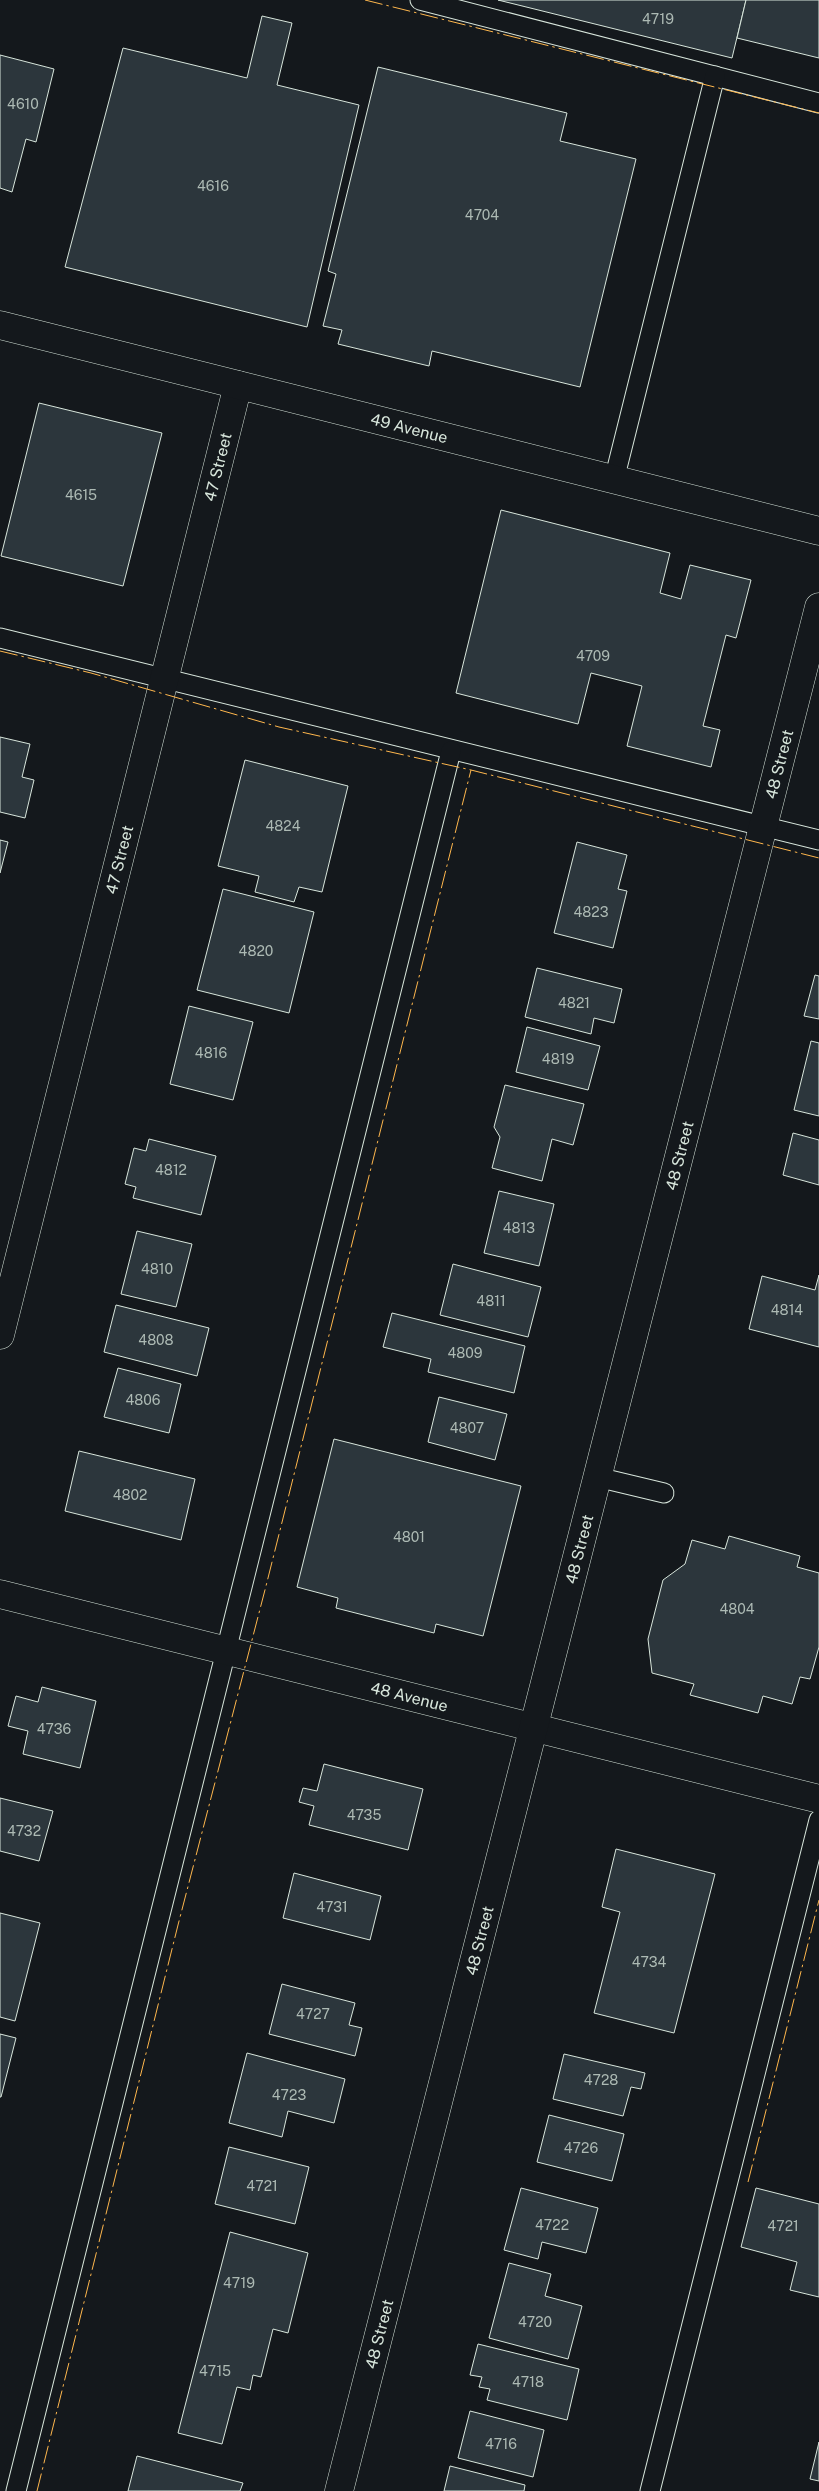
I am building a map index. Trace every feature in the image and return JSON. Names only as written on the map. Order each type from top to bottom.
[{"type":"street","name":"49 Avenue","points":[[0,325],[819,531]]},
{"type":"street","name":"47 Street","points":[[0,1335],[238,384]]},
{"type":"street","name":"48 Street","points":[[339,2491],[819,607]]},
{"type":"street","name":"48 Avenue","points":[[0,1594],[819,1799]]},
{"type":"lane","points":[[420,0],[819,103]]},
{"type":"lane","points":[[614,480],[715,76]]},
{"type":"lane","points":[[0,638],[163,680],[819,840]]},
{"type":"lane","points":[[16,2491],[451,750]]},
{"type":"lane","points":[[597,1477],[664,1494]]},
{"type":"lane","points":[[650,2491],[819,1820]]},
{"type":"building","points":[[498,0],[746,0],[732,58]]},
{"type":"building","points":[[746,0],[819,0],[819,58],[737,38]]},
{"type":"building","points":[[262,16],[292,23],[277,85],[359,105],[307,327],[65,267],[123,48],[247,78]]},
{"type":"building","points":[[0,55],[54,69],[36,142],[26,139],[12,192],[0,188]]},
{"type":"building","points":[[378,67],[567,113],[560,141],[636,159],[580,387],[432,351],[429,366],[338,344],[342,330],[323,326],[336,274],[328,271]]},
{"type":"building","points":[[39,403],[162,433],[123,586],[1,556]]},
{"type":"building","points":[[501,510],[670,553],[660,593],[681,599],[690,565],[751,580],[736,638],[726,635],[703,726],[720,730],[711,767],[627,746],[642,686],[591,673],[578,724],[456,693]]},
{"type":"building","points":[[0,737],[30,744],[22,777],[34,780],[25,818],[0,812]]},
{"type":"building","points":[[245,760],[348,786],[322,892],[299,887],[294,902],[255,892],[259,876],[218,866]]},
{"type":"building","points":[[0,840],[8,842],[0,873]]},
{"type":"building","points":[[577,842],[627,855],[618,889],[627,891],[613,948],[554,933]]},
{"type":"building","points":[[223,889],[314,912],[289,1013],[197,990]]},
{"type":"building","points":[[537,968],[622,989],[614,1023],[594,1018],[591,1034],[525,1017]]},
{"type":"building","points":[[815,975],[819,976],[819,1019],[804,1016]]},
{"type":"building","points":[[189,1006],[253,1022],[233,1100],[170,1084]]},
{"type":"building","points":[[527,1027],[600,1046],[588,1090],[516,1072]]},
{"type":"building","points":[[811,1041],[819,1043],[819,1116],[794,1110]]},
{"type":"building","points":[[505,1085],[584,1104],[573,1145],[552,1139],[542,1181],[492,1168],[500,1137],[494,1127]]},
{"type":"building","points":[[793,1133],[819,1140],[819,1185],[783,1175]]},
{"type":"building","points":[[149,1139],[216,1156],[201,1215],[133,1198],[136,1187],[125,1184],[134,1148],[146,1151]]},
{"type":"building","points":[[499,1191],[554,1204],[539,1266],[484,1253]]},
{"type":"building","points":[[137,1231],[192,1244],[176,1307],[121,1294]]},
{"type":"building","points":[[453,1264],[541,1287],[528,1337],[440,1315]]},
{"type":"building","points":[[819,1275],[819,1347],[749,1329],[762,1276],[815,1290]]},
{"type":"building","points":[[116,1305],[209,1328],[197,1376],[104,1352]]},
{"type":"building","points":[[392,1313],[525,1346],[514,1393],[428,1372],[431,1359],[383,1347]]},
{"type":"building","points":[[118,1368],[181,1384],[169,1433],[104,1417]]},
{"type":"building","points":[[439,1397],[507,1414],[495,1460],[428,1442]]},
{"type":"building","points":[[334,1439],[521,1486],[483,1636],[436,1624],[434,1633],[336,1608],[338,1598],[297,1587]]},
{"type":"building","points":[[79,1451],[195,1479],[181,1540],[65,1511]]},
{"type":"building","points":[[729,1536],[800,1556],[797,1567],[819,1573],[819,1647],[810,1679],[800,1677],[792,1704],[763,1696],[758,1713],[690,1695],[694,1684],[652,1673],[648,1639],[663,1580],[685,1564],[692,1540],[725,1549]]},
{"type":"building","points":[[42,1687],[96,1701],[80,1768],[23,1754],[28,1731],[8,1726],[16,1696],[38,1702]]},
{"type":"building","points":[[324,1764],[423,1789],[408,1850],[309,1825],[314,1806],[299,1802],[303,1788],[317,1791]]},
{"type":"building","points":[[0,1798],[53,1811],[39,1861],[0,1851]]},
{"type":"building","points":[[616,1849],[715,1874],[674,2033],[594,2013],[620,1912],[602,1907]]},
{"type":"building","points":[[294,1873],[381,1896],[370,1940],[283,1918]]},
{"type":"building","points":[[0,1913],[40,1923],[15,2021],[0,2017]]},
{"type":"building","points":[[282,1984],[355,2003],[349,2025],[362,2028],[355,2056],[269,2034]]},
{"type":"building","points":[[0,2034],[16,2038],[1,2097],[0,2097]]},
{"type":"building","points":[[247,2053],[345,2079],[334,2123],[288,2111],[282,2137],[229,2123]]},
{"type":"building","points":[[564,2054],[645,2073],[641,2089],[631,2087],[623,2116],[553,2099]]},
{"type":"building","points":[[549,2115],[624,2134],[612,2181],[537,2162]]},
{"type":"building","points":[[229,2147],[309,2167],[295,2224],[215,2204]]},
{"type":"building","points":[[521,2188],[598,2208],[586,2253],[542,2242],[538,2259],[504,2250]]},
{"type":"building","points":[[756,2188],[819,2204],[819,2297],[790,2290],[797,2262],[741,2247]]},
{"type":"building","points":[[230,2232],[308,2253],[288,2333],[273,2329],[261,2377],[253,2375],[250,2390],[237,2387],[222,2444],[178,2433]]},
{"type":"building","points":[[509,2263],[551,2274],[545,2296],[582,2306],[568,2359],[489,2338]]},
{"type":"building","points":[[478,2344],[579,2369],[567,2420],[487,2400],[490,2389],[479,2387],[482,2377],[470,2375]]},
{"type":"building","points":[[470,2411],[544,2430],[533,2477],[458,2458]]},
{"type":"building","points":[[819,2442],[819,2481],[810,2479]]},
{"type":"building","points":[[137,2456],[243,2483],[240,2491],[128,2491]]},
{"type":"building","points":[[450,2466],[525,2485],[524,2491],[444,2491]]},
{"type":"power","points":[[365,0],[819,113]]},
{"type":"power","points":[[0,651],[91,673],[279,727],[471,770],[819,858]]},
{"type":"power","points":[[37,2491],[178,1925],[266,1586],[471,770]]},
{"type":"power","points":[[748,2182],[819,1900]]}]
